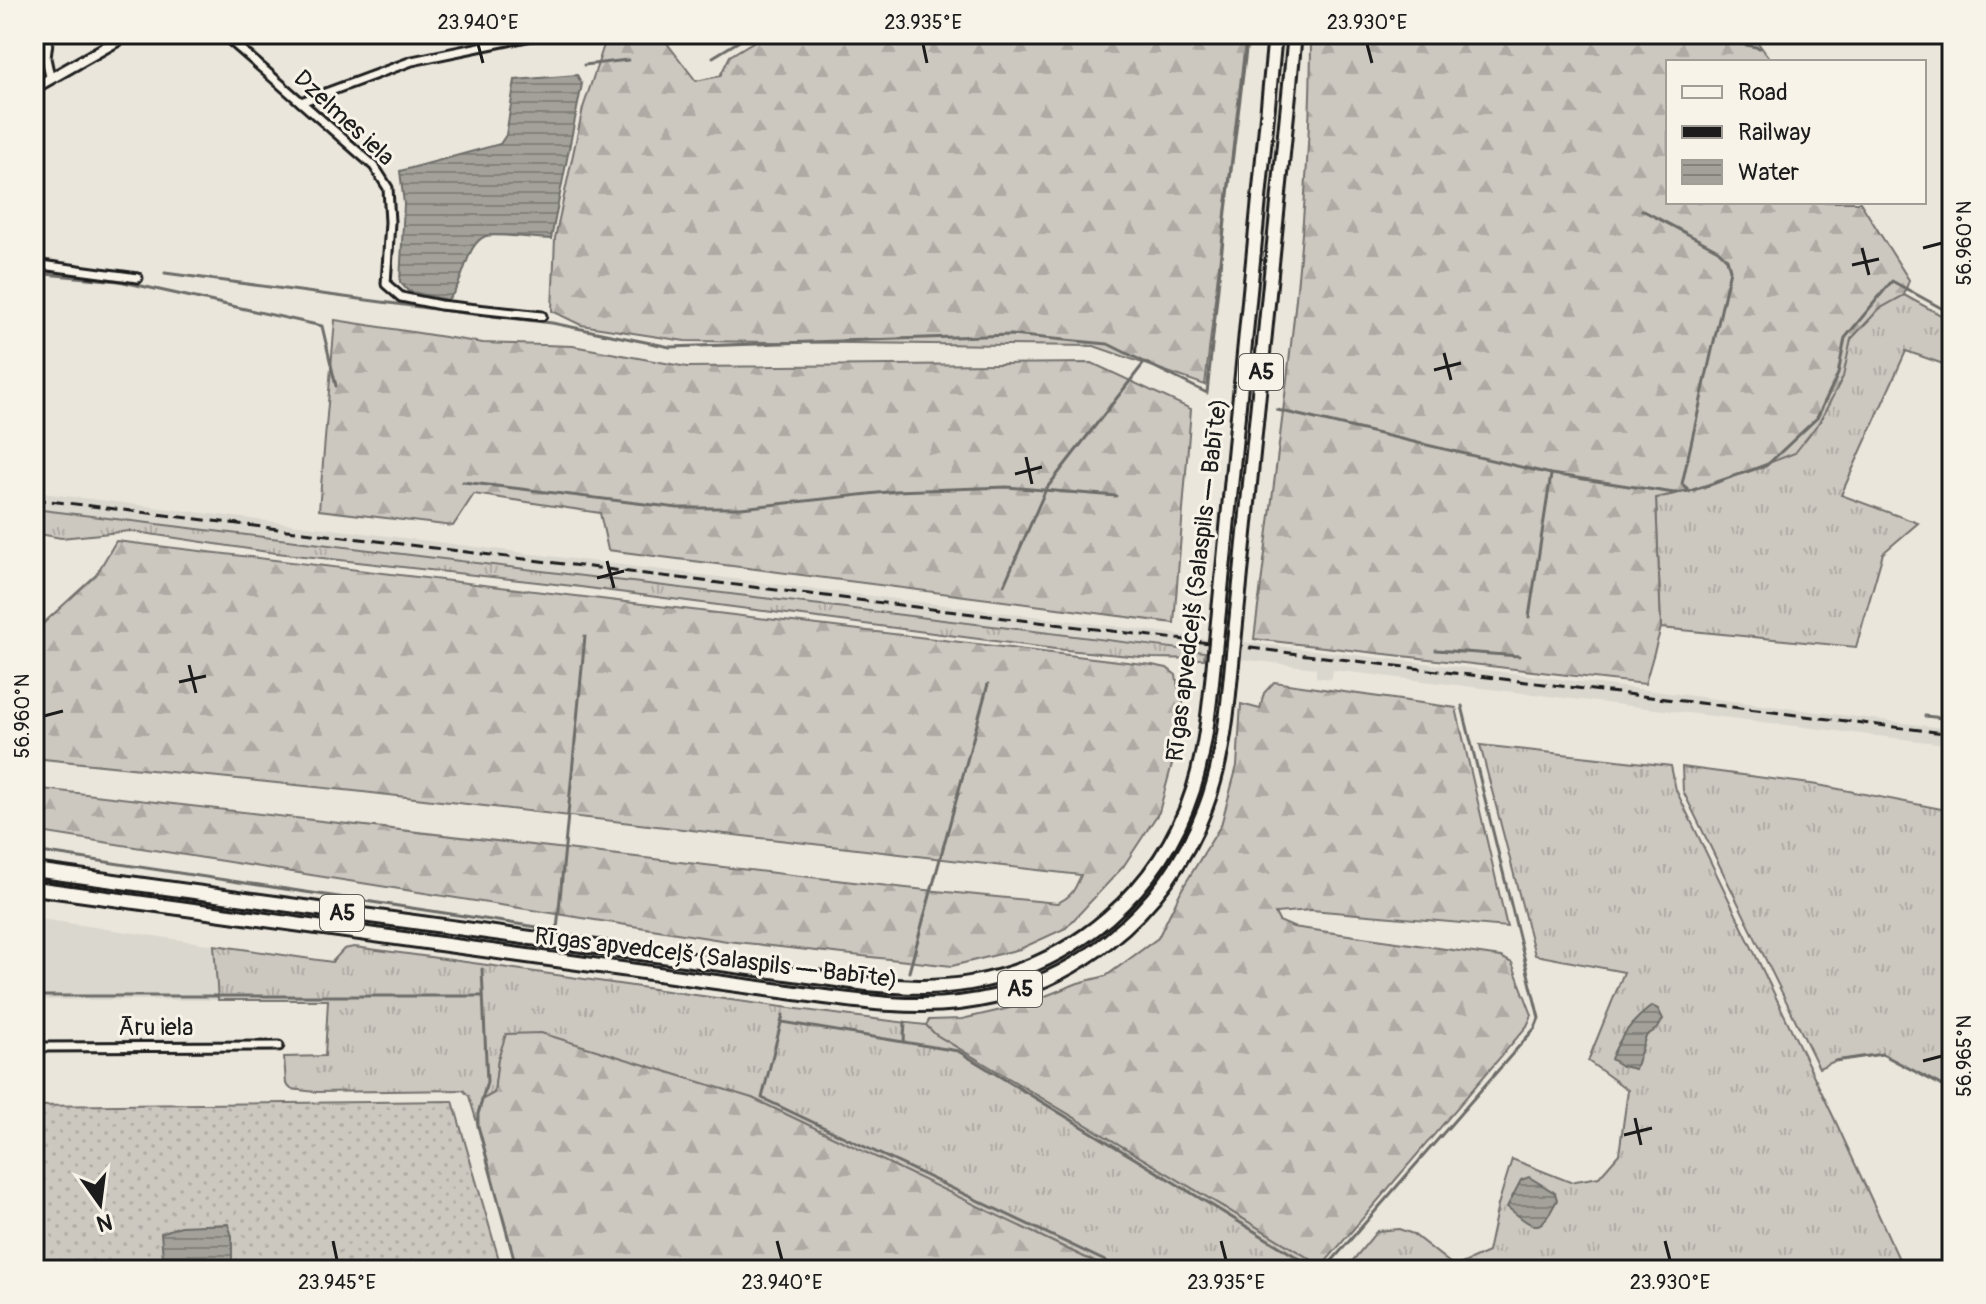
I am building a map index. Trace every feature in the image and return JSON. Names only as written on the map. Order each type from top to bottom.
[{"type":"highway","name":"Rīgas apvedceļš (Salaspils — Babīte)","points":[[34,870],[851,983],[917,988],[968,984],[1018,971],[1063,951],[1101,924],[1136,889],[1171,841],[1192,793],[1201,757],[1212,682],[1275,34]]},
{"type":"highway","name":"Rīgas apvedceļš (Salaspils — Babīte)","points":[[34,888],[825,997],[910,1005],[976,1000],[1028,987],[1072,967],[1112,939],[1150,901],[1182,856],[1204,811],[1219,761],[1230,684],[1295,34]]},
{"type":"street","points":[[49,34],[46,58],[50,77]]},
{"type":"street","points":[[34,88],[129,34]]},
{"type":"street","name":"Dzelmes iela","points":[[223,34],[374,166],[388,188],[390,222],[386,284],[393,291],[401,297],[440,305],[542,316]]},
{"type":"street","points":[[301,102],[412,61],[542,34]]},
{"type":"street","points":[[34,264],[138,278]]},
{"type":"street","name":"Āru iela","points":[[34,1047],[279,1046]]},
{"type":"shaded area","points":[[34,492],[1208,639],[1206,652],[34,509]]},
{"type":"shaded area","points":[[1243,642],[1952,729],[1952,745],[1333,670],[1331,679],[1316,677],[1316,668],[1241,659]]},
{"type":"shaded area","points":[[34,918],[214,945],[218,1000],[34,1000]]},
{"type":"green space","points":[[660,34],[696,81],[720,76],[730,56],[766,34],[1246,34],[1205,385],[1094,346],[685,341],[581,325],[552,311],[555,238],[583,108],[604,45]]},
{"type":"green space","points":[[1311,34],[1740,34],[1756,40],[1771,60],[1666,60],[1666,204],[1861,204],[1909,280],[1904,295],[1879,309],[1851,339],[1843,377],[1820,421],[1795,453],[1706,487],[1656,498],[1661,628],[1645,684],[1254,639],[1300,261],[1310,110]]},
{"type":"green space","points":[[1904,295],[1952,321],[1952,367],[1906,351],[1841,495],[1918,523],[1883,553],[1856,647],[1661,628],[1656,498],[1706,487],[1820,421],[1842,377],[1851,339],[1879,309]]},
{"type":"green space","points":[[335,320],[483,343],[573,346],[687,367],[1092,363],[1191,409],[1174,623],[608,550],[600,513],[474,494],[453,526],[319,510]]},
{"type":"green space","points":[[34,509],[1205,652],[1204,659],[1152,658],[1055,649],[573,586],[268,552],[130,531],[61,538],[34,533]]},
{"type":"green space","points":[[116,541],[1152,665],[1167,668],[1176,675],[1178,687],[1185,689],[1176,749],[1159,812],[1123,867],[1066,928],[1020,949],[952,966],[727,941],[34,831],[34,788],[1057,903],[1072,892],[1081,875],[354,791],[34,758],[34,632],[96,575]]},
{"type":"green space","points":[[1274,682],[1456,708],[1507,927],[1311,910],[1275,913],[1279,921],[1293,927],[1501,957],[1512,963],[1532,1015],[1527,1026],[1322,1266],[935,1034],[926,1025],[929,1020],[962,1019],[1023,1005],[1078,983],[1106,976],[1158,938],[1182,889],[1221,825],[1237,766],[1241,704],[1260,709],[1264,693]]},
{"type":"green space","points":[[1480,745],[1671,766],[1676,790],[1904,1270],[1345,1270],[1377,1231],[1399,1229],[1413,1234],[1455,1267],[1488,1252],[1512,1159],[1570,1182],[1599,1177],[1619,1154],[1628,1090],[1588,1061],[1624,972],[1535,955]]},
{"type":"green space","points":[[1682,767],[1818,785],[1952,811],[1952,1091],[1882,1054],[1835,1061],[1819,1068],[1683,791]]},
{"type":"green space","points":[[214,945],[332,962],[344,949],[354,947],[926,1025],[935,1034],[1322,1266],[1318,1270],[1111,1270],[752,1098],[498,1059],[494,1094],[478,1114],[478,1126],[469,1096],[463,1090],[315,1092],[291,1089],[286,1084],[284,1057],[325,1056],[328,1000],[218,1000]]},
{"type":"green space","points":[[541,1033],[752,1098],[1111,1270],[517,1270],[478,1126],[478,1114],[483,1099],[494,1093],[498,1059],[506,1034]]},
{"type":"green space","points":[[453,1101],[502,1270],[34,1270],[34,1106]]},
{"type":"water","points":[[577,75],[582,84],[551,239],[486,236],[473,247],[458,285],[447,300],[408,291],[400,282],[404,204],[400,171],[500,144],[506,135],[515,80]]},
{"type":"water","points":[[1652,1006],[1658,1009],[1663,1019],[1658,1028],[1646,1036],[1635,1069],[1622,1066],[1611,1059],[1614,1051],[1628,1030]]},
{"type":"water","points":[[1529,1177],[1555,1193],[1557,1200],[1545,1219],[1536,1225],[1507,1207],[1521,1180]]},
{"type":"water","points":[[228,1224],[232,1236],[232,1270],[164,1270],[161,1233],[181,1226]]},
{"type":"waterway","points":[[713,57],[751,34]]},
{"type":"waterway","points":[[492,316],[552,323],[670,347],[1011,335],[1108,344],[1207,393],[1248,34]]},
{"type":"waterway","points":[[1699,34],[1760,48]]},
{"type":"waterway","points":[[584,65],[628,60]]},
{"type":"waterway","points":[[1642,210],[1718,250],[1727,259],[1730,270],[1682,484],[1690,491]]},
{"type":"waterway","points":[[34,273],[119,281],[322,326],[336,386]]},
{"type":"waterway","points":[[165,273],[479,315]]},
{"type":"waterway","points":[[1277,410],[1551,474],[1674,493],[1690,491],[1767,465],[1817,418],[1838,374],[1845,338],[1892,281],[1952,314]]},
{"type":"waterway","points":[[1004,585],[1046,489],[1144,363]]},
{"type":"waterway","points":[[1529,617],[1551,475]]},
{"type":"waterway","points":[[463,482],[678,508],[741,508],[896,491],[1007,487],[1116,496]]},
{"type":"waterway","points":[[34,851],[557,930],[585,636]]},
{"type":"waterway","points":[[1436,650],[1519,656]]},
{"type":"waterway","points":[[909,972],[988,684]]},
{"type":"waterway","points":[[1324,1270],[1535,1028],[1539,1018],[1462,706]]},
{"type":"waterway","points":[[1925,716],[1952,719]]},
{"type":"waterway","points":[[482,969],[487,1082],[478,1114],[478,1126],[517,1270]]},
{"type":"waterway","points":[[34,996],[483,996]]},
{"type":"waterway","points":[[783,1015],[762,1098],[1124,1270]]},
{"type":"waterway","points":[[782,1022],[958,1051],[1318,1270]]},
{"type":"waterway","points":[[904,1042],[905,1022]]},
{"type":"waterway","points":[[1835,1061],[1882,1054],[1952,1091]]},
{"type":"railway","points":[[34,499],[1952,734]]}]
